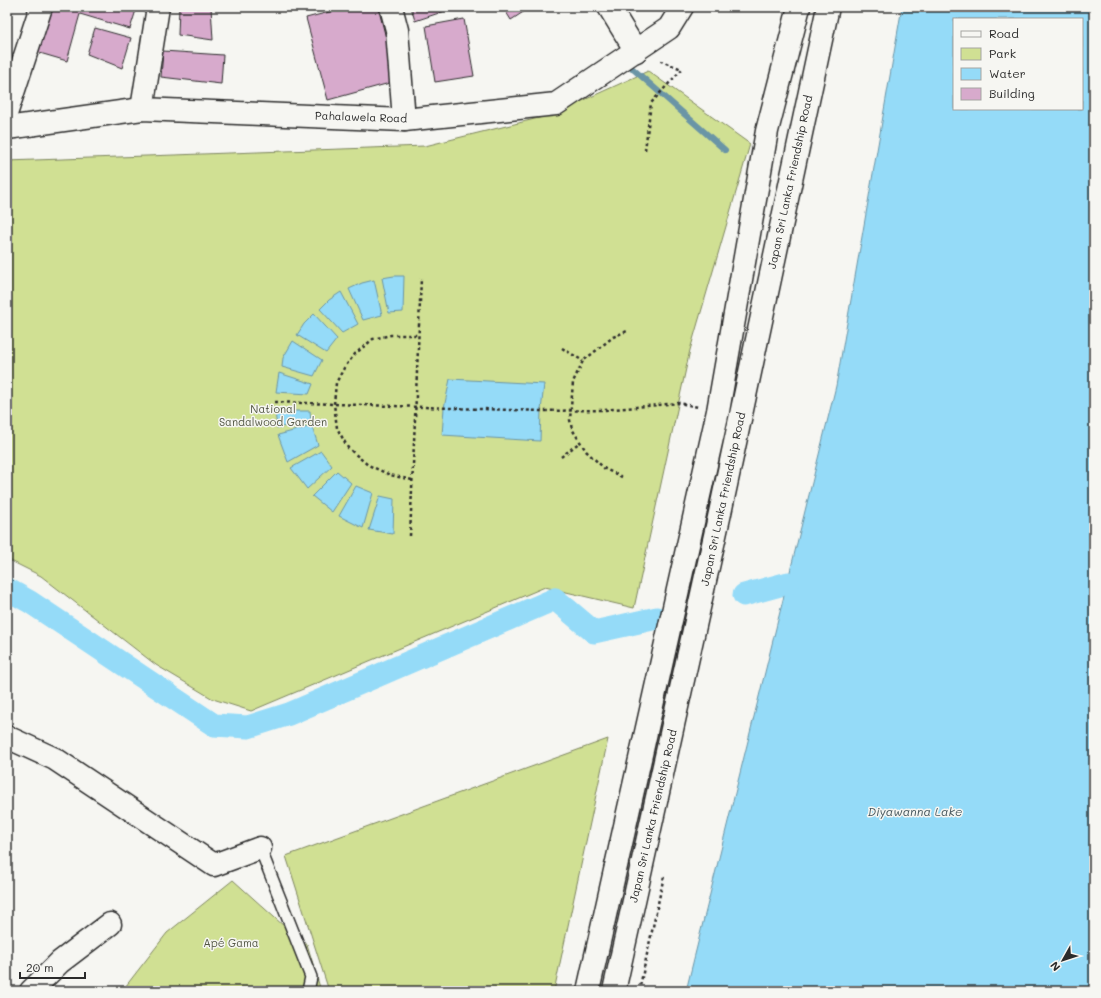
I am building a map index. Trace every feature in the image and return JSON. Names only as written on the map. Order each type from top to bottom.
[{"type":"main road","points":[[7,111],[41,7]]},
{"type":"main road","points":[[142,109],[158,7]]},
{"type":"main road","points":[[391,7],[396,30],[404,120]]},
{"type":"main road","points":[[609,7],[636,51]]},
{"type":"main road","name":"Pahalawela Road","points":[[7,128],[142,109],[404,120],[556,104],[669,28],[681,7]]},
{"type":"main road","points":[[588,991],[718,411],[767,130],[799,7]]},
{"type":"main road","name":"Japan Sri Lanka Friendship Road","points":[[614,991],[720,513],[814,65],[828,7]]},
{"type":"main road","points":[[7,737],[56,759],[214,865],[260,848]]},
{"type":"main road","points":[[31,991],[60,962],[110,924]]},
{"type":"lane","points":[[260,848],[311,977],[308,991]]},
{"type":"path","points":[[645,150],[651,103],[682,69],[660,60]]},
{"type":"path","points":[[410,536],[414,407],[421,278]]},
{"type":"path","points":[[622,477],[605,469],[586,450],[572,429],[570,412],[572,382],[583,362],[613,337],[627,331]]},
{"type":"path","points":[[412,480],[390,475],[368,465],[348,448],[337,428],[334,404],[336,383],[344,368],[356,354],[373,339],[391,335],[418,335]]},
{"type":"path","points":[[562,348],[583,362]]},
{"type":"path","points":[[275,402],[570,412],[679,402]]},
{"type":"path","points":[[561,457],[580,442]]},
{"type":"green space","name":"National Sandalwood Garden","points":[[648,71],[750,144],[690,350],[634,608],[545,587],[251,711],[213,699],[156,665],[41,576],[7,559],[7,161],[425,146],[551,115]]},
{"type":"green space","points":[[608,739],[554,991],[329,991],[286,856]]},
{"type":"green space","name":"Apé Gama","points":[[233,880],[295,936],[307,944],[321,991],[122,991],[167,933]]},
{"type":"water","name":"Diyawanna Lake","points":[[902,7],[1094,7],[1094,991],[686,991],[836,386]]},
{"type":"water","points":[[404,276],[403,312],[389,313],[382,278]]},
{"type":"water","points":[[374,280],[382,315],[363,320],[349,289],[362,283]]},
{"type":"water","points":[[341,292],[358,324],[342,333],[320,309],[329,300]]},
{"type":"water","points":[[314,314],[337,339],[326,353],[297,335],[304,324]]},
{"type":"water","points":[[293,341],[322,360],[314,376],[282,367],[283,358]]},
{"type":"water","points":[[279,373],[313,384],[309,394],[276,392]]},
{"type":"water","points":[[450,379],[544,384],[540,441],[442,435],[444,408]]},
{"type":"water","points":[[275,411],[310,411],[311,421],[277,428]]},
{"type":"water","points":[[312,426],[318,445],[288,462],[278,435]]},
{"type":"water","points":[[321,451],[332,466],[307,489],[291,468]]},
{"type":"water","points":[[337,471],[351,483],[332,512],[312,496]]},
{"type":"water","points":[[356,486],[373,493],[363,528],[339,516]]},
{"type":"water","points":[[380,496],[394,499],[393,534],[369,530]]},
{"type":"building","points":[[46,7],[137,7],[130,29],[80,14],[67,61],[33,51]]},
{"type":"building","points":[[179,7],[211,7],[213,40],[178,35]]},
{"type":"building","points":[[349,7],[378,7],[397,81],[328,100],[306,18]]},
{"type":"building","points":[[411,7],[457,7],[415,21]]},
{"type":"building","points":[[503,7],[531,7],[511,20]]},
{"type":"building","points":[[464,19],[474,76],[435,82],[426,26]]},
{"type":"building","points":[[95,28],[131,38],[122,68],[87,54]]},
{"type":"building","points":[[163,51],[223,55],[221,84],[161,77]]},
{"type":"waterway","points":[[633,69],[725,150]]},
{"type":"waterway","points":[[744,595],[788,583]]},
{"type":"waterway","points":[[7,589],[30,602],[214,725],[248,727],[289,714],[555,599],[594,632],[657,618]]}]
